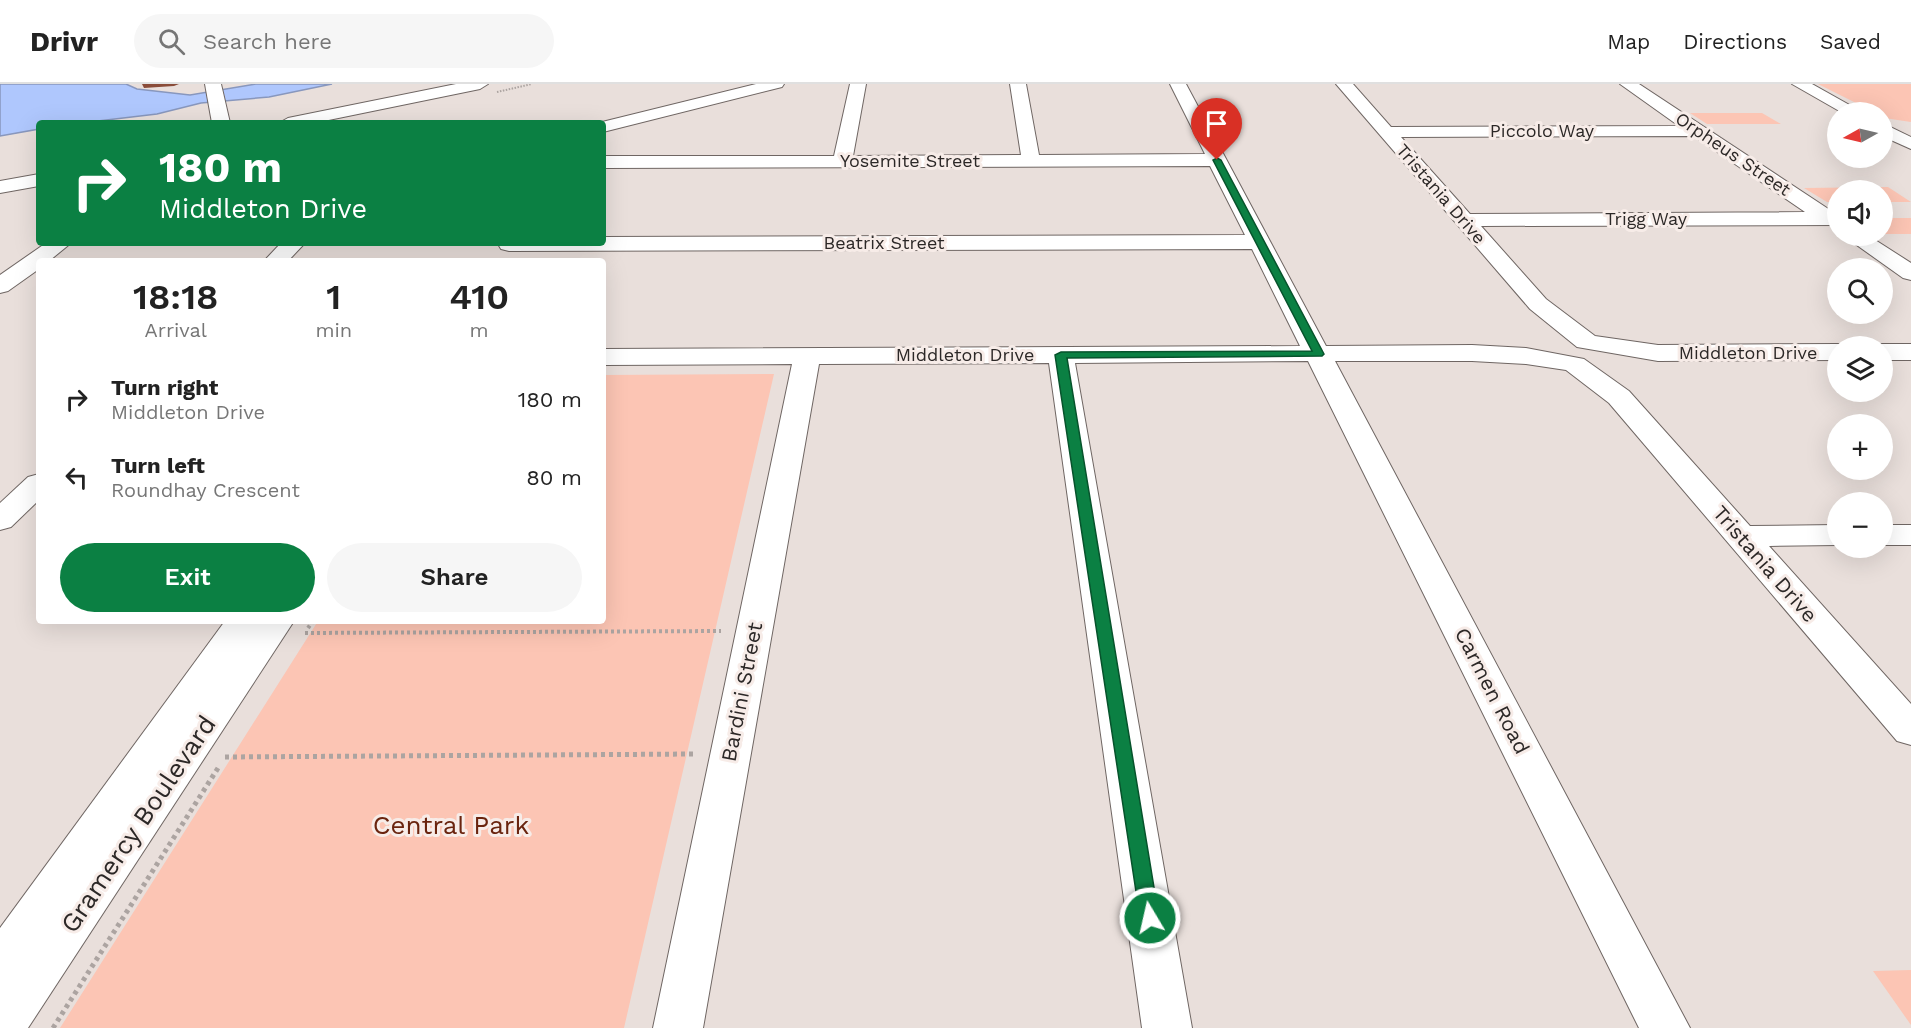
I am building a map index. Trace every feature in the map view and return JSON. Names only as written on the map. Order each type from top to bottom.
[{"type":"street","points":[[303,120],[480,84]]},
{"type":"street","points":[[606,126],[776,84]]},
{"type":"street","points":[[842,161],[857,84]]},
{"type":"street","points":[[1018,84],[1031,161]]},
{"type":"street","name":"Carmen Road","points":[[1178,84],[1665,1028]]},
{"type":"street","name":"Tristania Drive","points":[[1344,84],[1538,304],[1553,333],[1619,397],[1911,730]]},
{"type":"street","name":"Orpheus Street","points":[[1628,84],[1827,217]]},
{"type":"street","points":[[1800,84],[1834,102]]},
{"type":"street","points":[[348,120],[498,86]]},
{"type":"street","points":[[213,93],[220,120]]},
{"type":"street","points":[[1893,129],[1911,130]]},
{"type":"street","name":"Piccolo Way","points":[[1386,132],[1698,131]]},
{"type":"street","points":[[1893,134],[1911,144]]},
{"type":"street","name":"Yosemite Street","points":[[606,162],[1217,160]]},
{"type":"street","points":[[0,176],[36,169]]},
{"type":"street","points":[[0,187],[36,181]]},
{"type":"street","name":"Trigg Way","points":[[1463,220],[1827,221]]},
{"type":"street","name":"Beatrix Street","points":[[518,249],[1259,242]]},
{"type":"street","points":[[39,258],[56,246]]},
{"type":"street","points":[[278,258],[291,246]]},
{"type":"street","points":[[1870,246],[1911,273]]},
{"type":"street","points":[[0,286],[36,260]]},
{"type":"street","points":[[1570,350],[1608,353],[1609,362]]},
{"type":"street","name":"Middleton Drive","points":[[606,357],[1472,353],[1526,356],[1570,350],[1658,353],[1827,352]]},
{"type":"street","points":[[1893,352],[1911,352]]},
{"type":"street","name":"Middleton Drive","points":[[1609,362],[1658,353]]},
{"type":"street","points":[[1061,355],[1167,1028]]},
{"type":"street","name":"Bardini Street","points":[[678,1028],[807,356]]},
{"type":"street","name":"Tristania Drive","points":[[1609,362],[1619,397]]},
{"type":"street","points":[[0,520],[36,486]]},
{"type":"street","points":[[1741,536],[1827,535]]},
{"type":"street","points":[[1893,535],[1911,535]]},
{"type":"street","name":"Gramercy Boulevard","points":[[0,967],[242,624]]},
{"type":"street","name":"Gramercy Boulevard","points":[[0,1027],[293,632]]},
{"type":"path","points":[[293,632],[308,624]]},
{"type":"path","points":[[293,632],[754,631]]},
{"type":"path","points":[[52,1028],[232,747]]},
{"type":"path","points":[[225,757],[730,754]]},
{"type":"green space","points":[[1818,84],[1911,84],[1911,122],[1893,119],[1893,102],[1854,102]]},
{"type":"green space","points":[[1690,113],[1762,113],[1781,124],[1707,124]]},
{"type":"green space","points":[[1804,188],[1827,188],[1827,202]]},
{"type":"green space","points":[[1893,190],[1911,202],[1893,202]]},
{"type":"green space","points":[[1893,218],[1911,218],[1911,234],[1893,234]]},
{"type":"green space","name":"Central Park","points":[[774,374],[624,1028],[60,1028],[316,624],[606,624],[606,375]]},
{"type":"green space","points":[[1911,970],[1911,1025],[1873,971]]},
{"type":"water","points":[[0,84],[126,84],[137,89],[190,95],[256,84],[332,84],[269,97],[201,103],[157,114],[106,120],[36,120],[36,130],[0,136]]},
{"type":"route","points":[[1150,918],[1061,355],[1319,354],[1217,160]]}]
